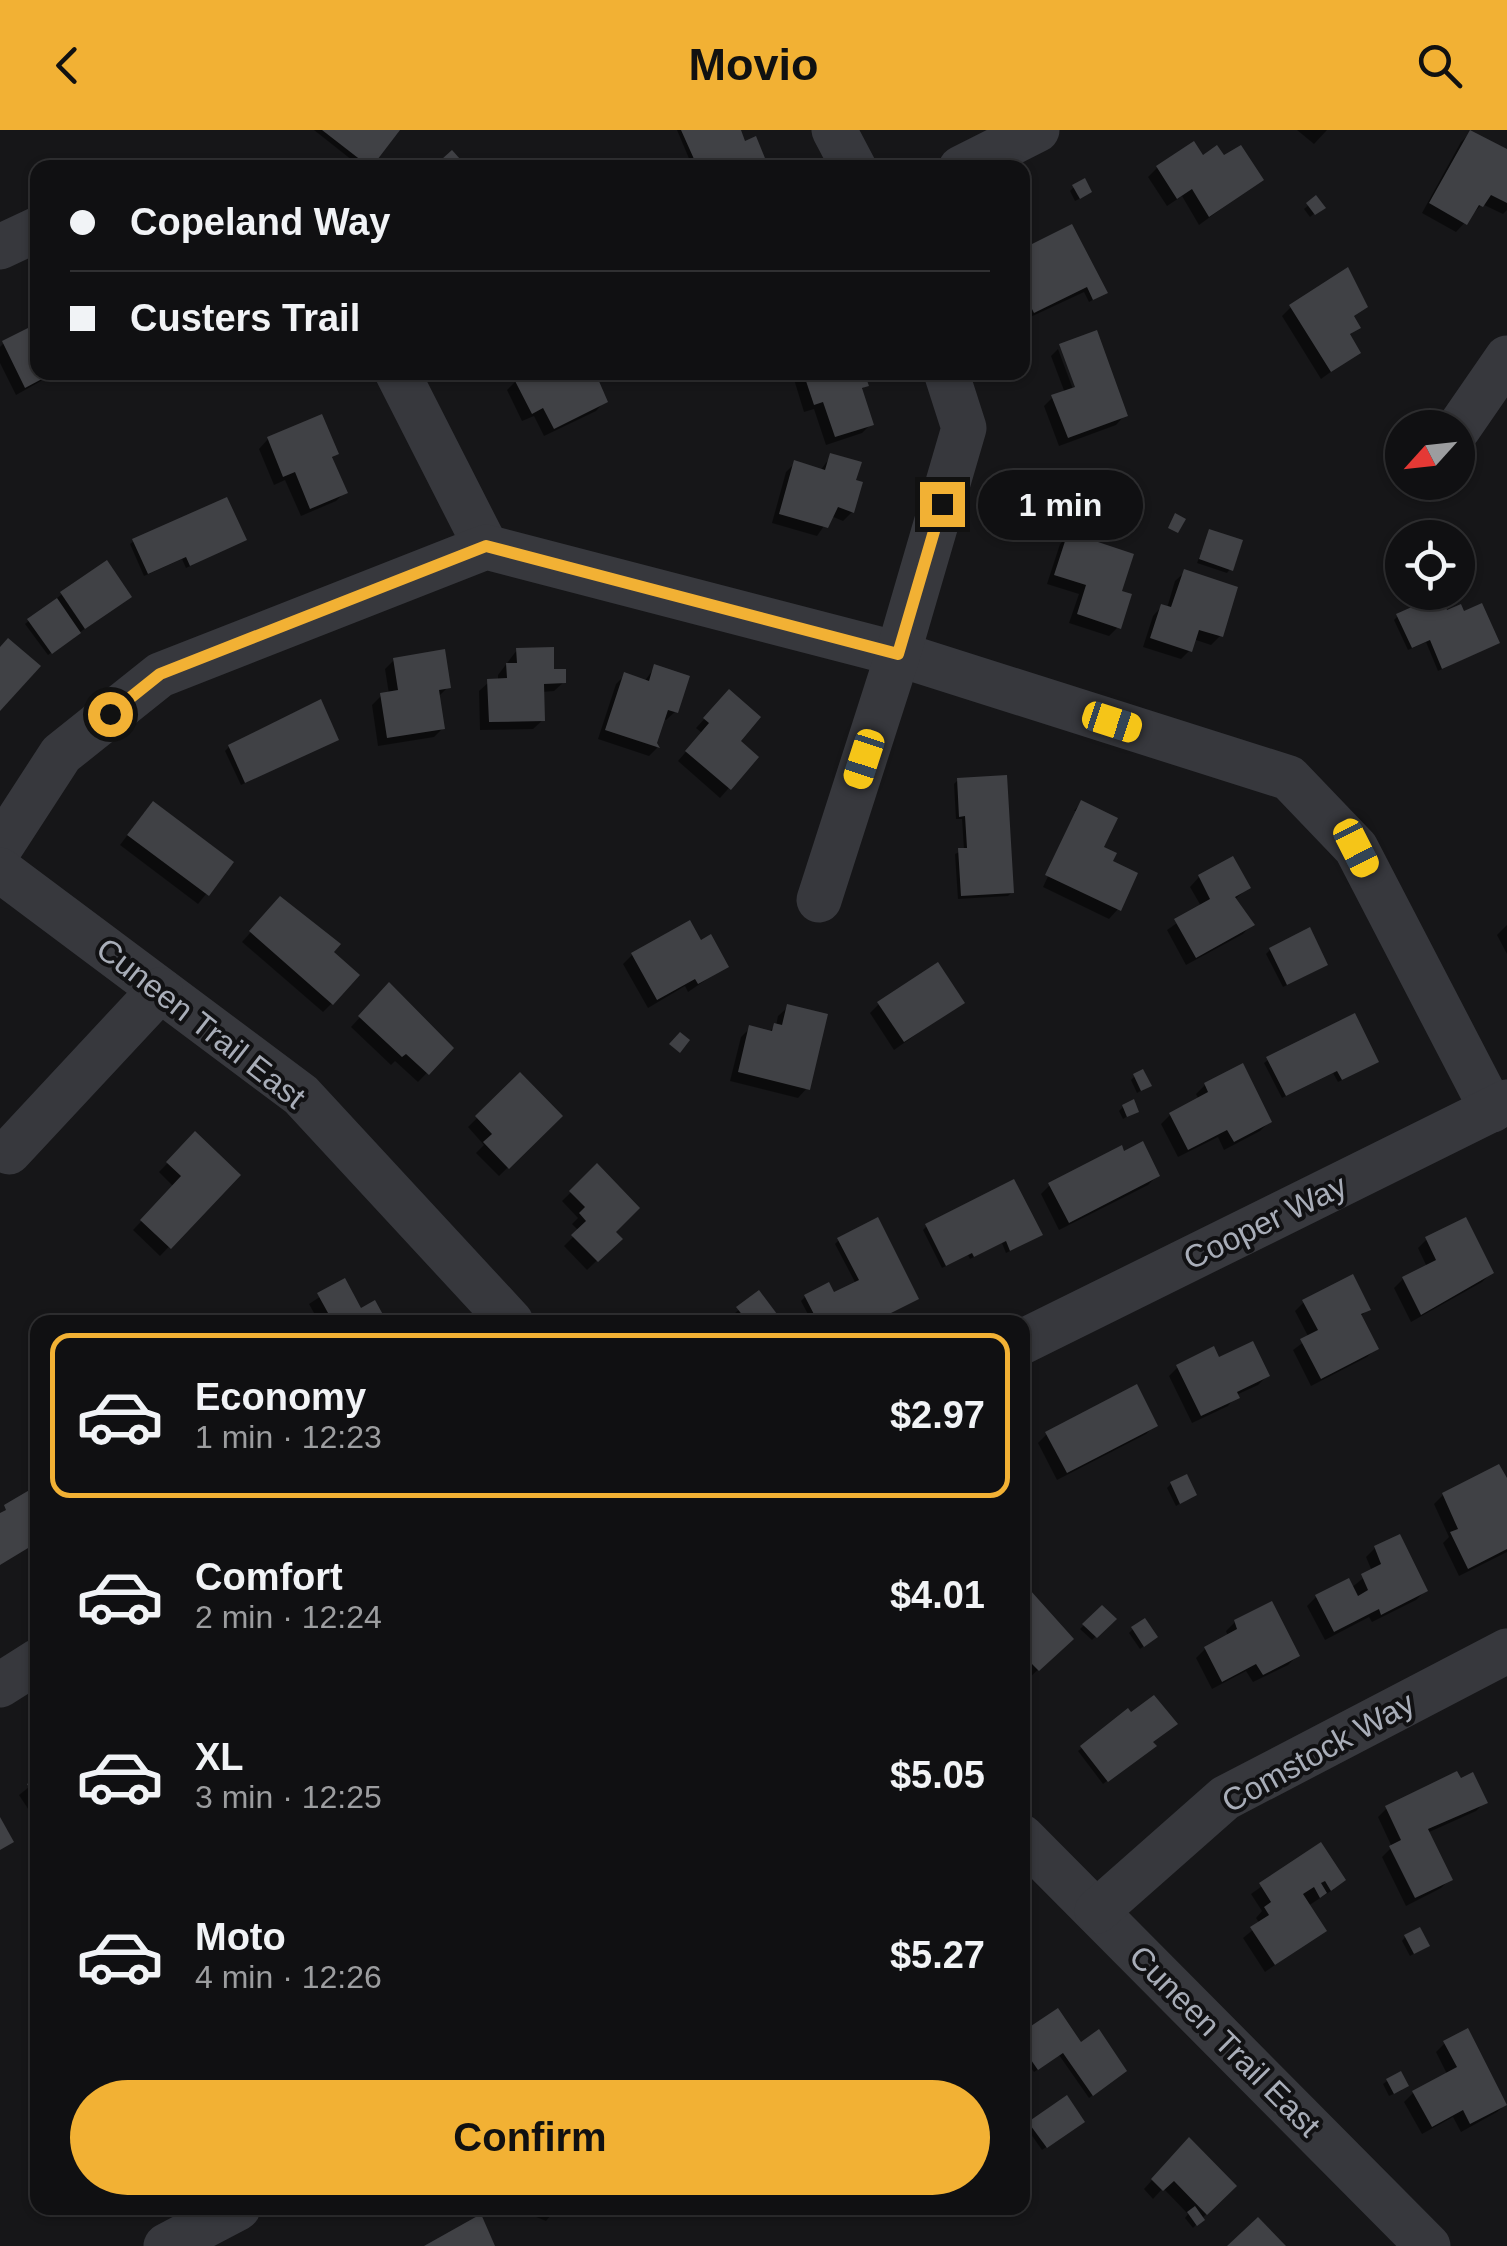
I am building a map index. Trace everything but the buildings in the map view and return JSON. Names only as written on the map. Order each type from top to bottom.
[{"type":"street","points":[[834,130],[850,160]]},
{"type":"street","points":[[977,160],[1037,130]]},
{"type":"street","points":[[0,247],[30,233]]},
{"type":"street","points":[[1471,410],[1507,358]]},
{"type":"street","points":[[401,380],[486,546]]},
{"type":"street","points":[[818,900],[898,654],[964,428],[949,380]]},
{"type":"street","points":[[0,848],[61,754],[160,674],[486,546],[898,654],[1290,778],[1356,848],[1499,1106]]},
{"type":"street","name":"Cuneen Trail East","points":[[0,870],[301,1095],[505,1315]]},
{"type":"street","points":[[9,1152],[160,990]]},
{"type":"street","name":"Cooper Way","points":[[1030,1338],[1499,1106]]},
{"type":"street","name":"Comstock Way","points":[[1097,1912],[1225,1798],[1507,1652]]},
{"type":"street","points":[[0,1686],[30,1667]]},
{"type":"street","name":"Cuneen Trail East","points":[[1030,1845],[1428,2246]]},
{"type":"street","points":[[166,2246],[225,2215]]},
{"type":"route","points":[[110,714],[160,674],[486,546],[898,654],[942,504]]}]
